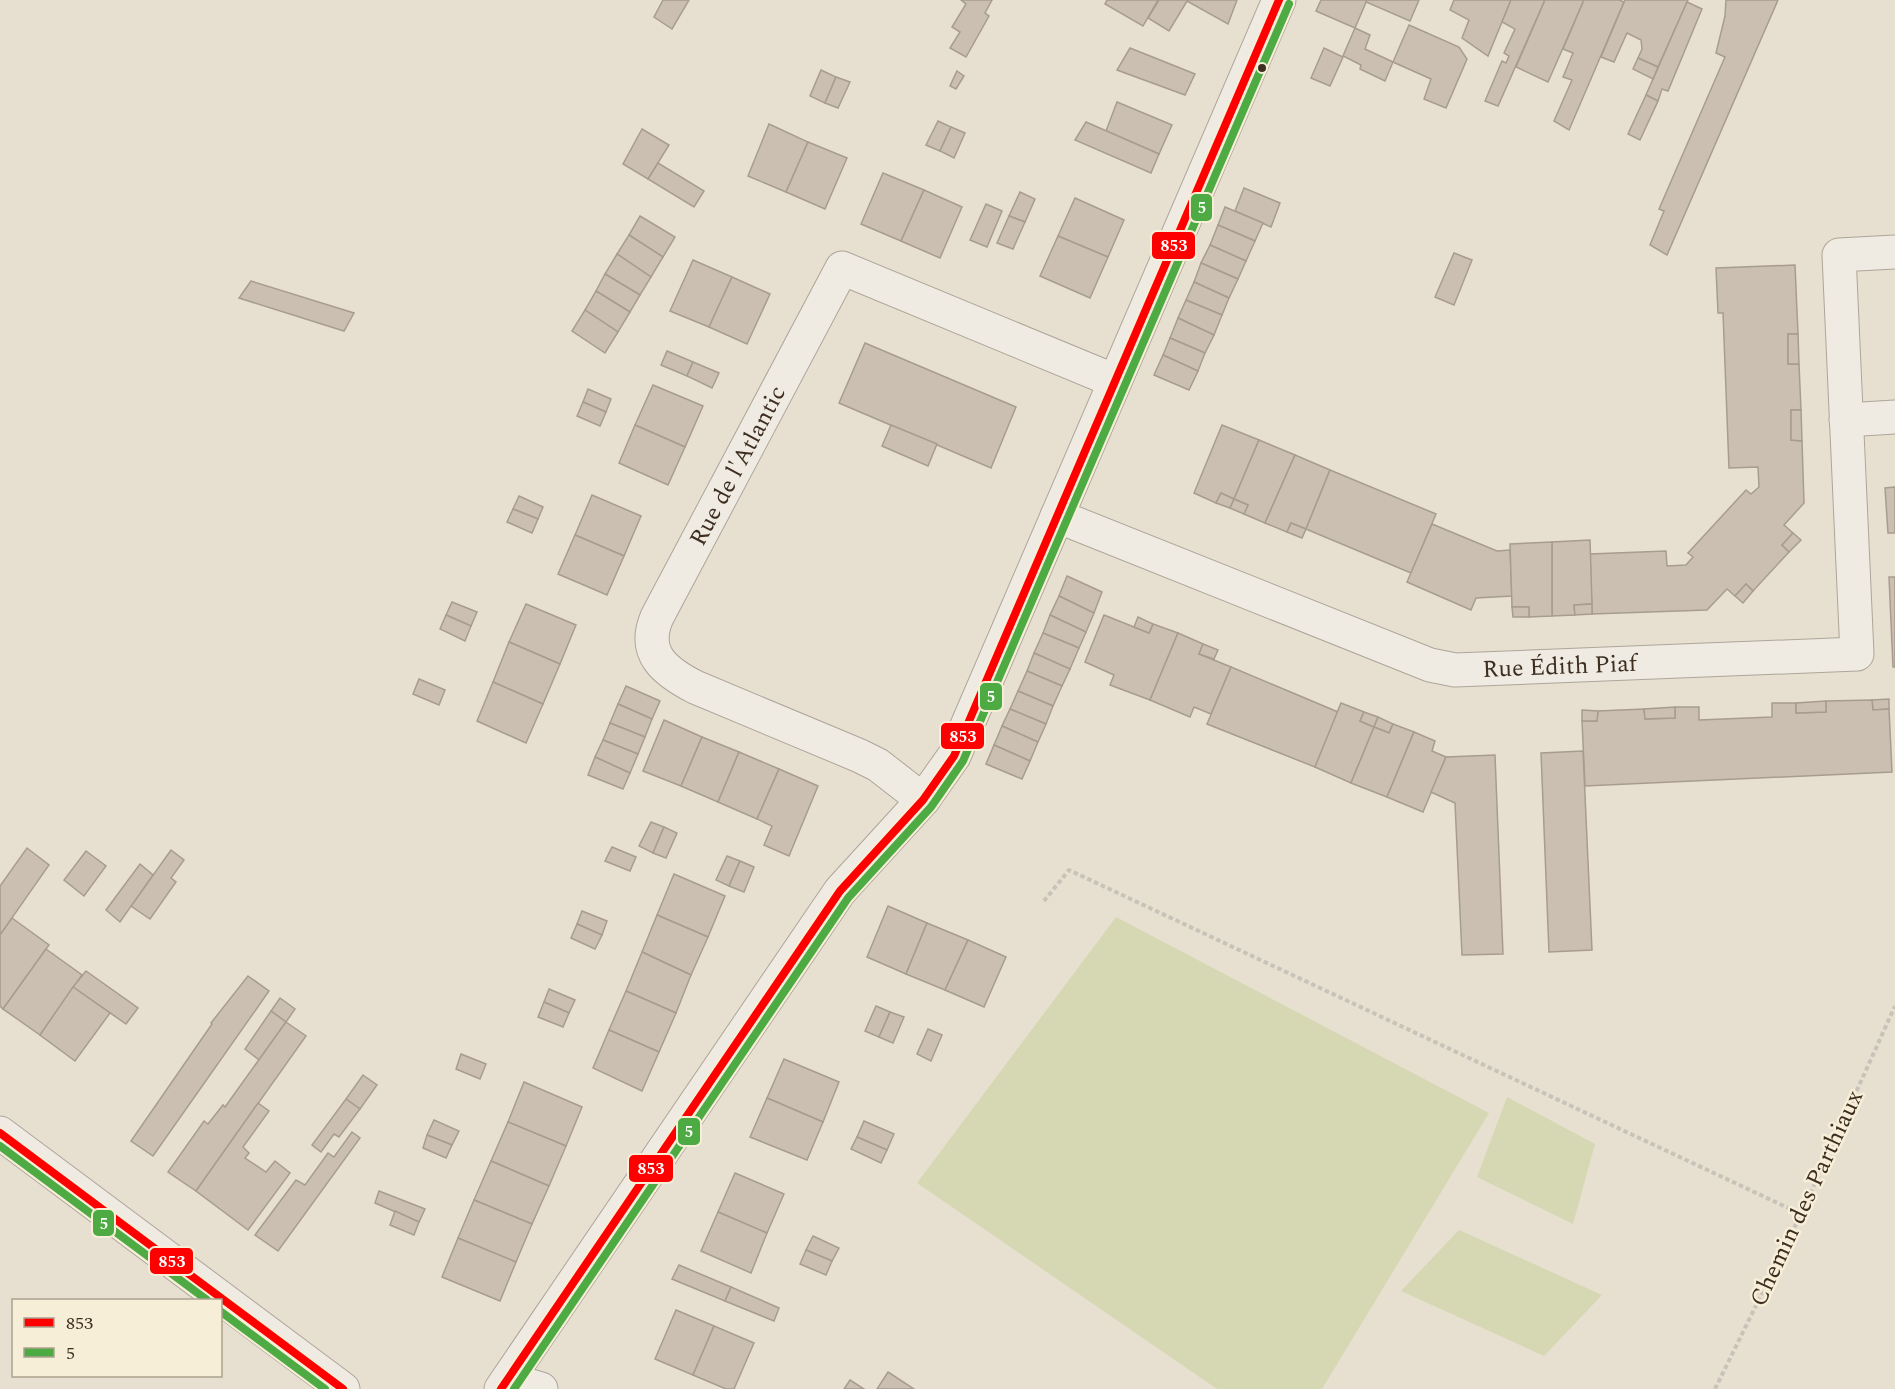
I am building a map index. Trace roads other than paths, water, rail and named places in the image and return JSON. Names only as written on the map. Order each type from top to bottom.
[{"type":"street","points":[[542,1389],[505,1384],[824,914],[856,872],[923,800],[954,756],[1279,0]]},
{"type":"street","name":"Rue Édith Piaf","points":[[1057,516],[1430,665],[1455,670],[1857,654],[1839,255],[1895,252]]},
{"type":"street","name":"Rue de l'Atlantic","points":[[923,800],[878,765],[695,687],[677,677],[664,667],[655,654],[651,642],[652,629],[657,617],[842,268],[1115,381]]},
{"type":"street","points":[[1846,420],[1895,417]]},
{"type":"street","points":[[0,1133],[343,1389]]}]
